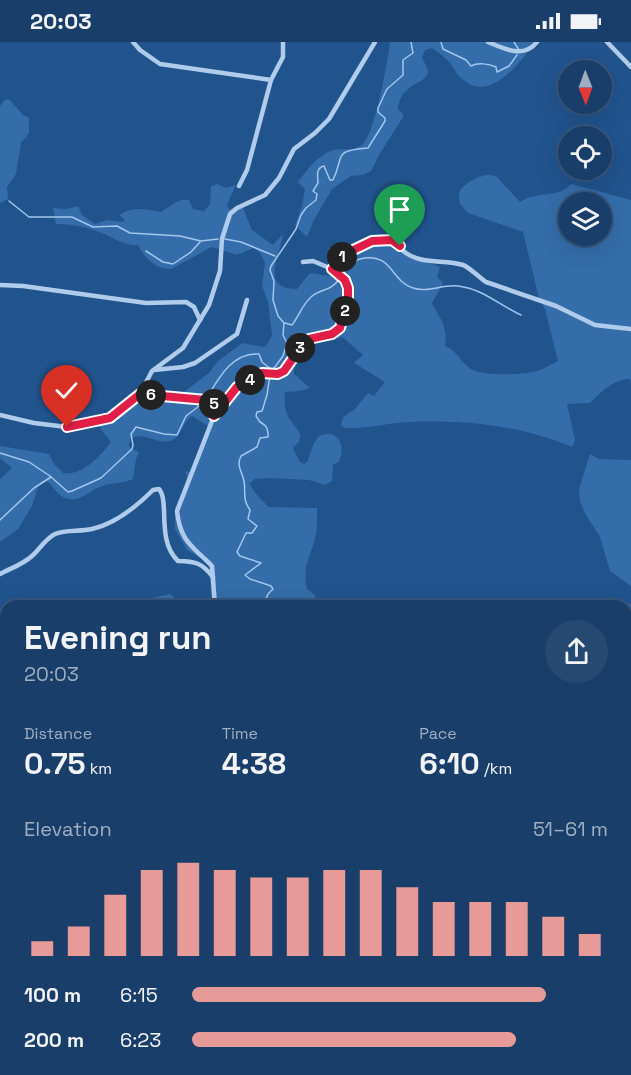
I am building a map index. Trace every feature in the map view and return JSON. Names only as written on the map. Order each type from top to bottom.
[{"type":"street","points":[[134,42],[140,50],[159,64],[271,80]]},
{"type":"street","points":[[238,186],[251,158],[271,80],[283,57],[283,42]]},
{"type":"street","points":[[0,415],[34,423],[67,427],[110,418],[140,394],[152,371],[183,348],[209,305],[220,271],[222,239],[230,214],[237,208],[265,195],[279,178],[294,150],[329,119],[375,42]]},
{"type":"street","points":[[488,42],[518,52],[530,50],[537,42]]},
{"type":"street","points":[[607,42],[631,67]]},
{"type":"street","points":[[332,269],[345,254],[352,250],[372,241],[392,240],[405,253],[415,257],[465,265],[486,282],[556,306],[595,325],[631,329]]},
{"type":"street","points":[[215,600],[212,566],[184,538],[179,526],[177,511],[214,416],[237,387],[262,373],[284,371],[309,339],[332,334],[340,328],[348,298],[345,280],[332,269],[313,261],[303,262]]},
{"type":"street","points":[[0,285],[23,286],[146,303],[186,302],[194,307],[200,320]]},
{"type":"street","points":[[152,371],[195,363],[237,334],[247,300]]},
{"type":"street","points":[[140,394],[206,400],[214,404],[214,416]]},
{"type":"street","points":[[0,574],[20,566],[53,535],[93,529],[104,525],[139,504],[153,490],[159,489],[163,493],[163,523],[170,554],[178,561],[196,561],[205,566],[213,577]]},
{"type":"shaded area","points":[[390,42],[535,42],[503,78],[482,87],[472,85],[461,78],[448,61],[432,48],[425,50],[422,58],[428,70],[427,76],[403,94],[398,109],[403,117],[371,171],[363,175],[351,176],[332,189],[307,237],[295,225],[305,189],[298,182],[312,164],[321,157],[335,150],[358,147],[367,138],[380,96]]},
{"type":"shaded area","points":[[9,99],[23,115],[29,118],[29,133],[21,143],[16,174],[7,187],[8,199],[0,203],[0,106]]},
{"type":"shaded area","points":[[485,175],[496,176],[520,202],[533,196],[558,192],[558,246],[612,246],[612,195],[631,200],[631,384],[630,379],[619,381],[590,403],[567,404],[575,440],[572,447],[512,429],[471,423],[409,422],[345,428],[341,425],[343,417],[355,409],[368,393],[374,396],[385,382],[354,363],[363,355],[341,336],[339,339],[319,333],[303,341],[295,359],[294,374],[310,388],[285,392],[285,403],[288,417],[300,434],[293,448],[300,462],[304,464],[307,462],[319,436],[332,435],[339,440],[341,457],[338,463],[333,464],[332,481],[325,485],[309,480],[269,478],[255,479],[250,483],[255,493],[269,507],[317,508],[316,534],[305,574],[307,589],[316,596],[314,600],[212,600],[209,567],[204,560],[187,550],[175,529],[175,508],[187,480],[186,471],[192,473],[208,426],[192,416],[177,437],[170,441],[141,436],[131,438],[130,448],[139,452],[133,479],[104,485],[71,500],[60,495],[47,481],[38,487],[32,506],[18,529],[0,542],[0,479],[12,468],[0,458],[0,446],[49,454],[54,464],[63,473],[77,471],[96,459],[111,442],[95,421],[118,414],[135,400],[148,396],[181,394],[209,373],[218,361],[242,343],[264,347],[272,335],[268,302],[262,286],[265,263],[261,254],[254,248],[237,255],[212,247],[171,269],[165,269],[151,262],[138,245],[124,243],[85,228],[56,224],[53,208],[66,209],[78,206],[82,215],[95,224],[107,220],[123,222],[125,220],[119,215],[129,210],[144,209],[160,212],[185,200],[189,200],[193,209],[204,211],[210,204],[211,186],[217,184],[226,188],[236,185],[227,205],[229,209],[243,208],[252,230],[273,245],[283,234],[275,269],[278,283],[297,289],[310,273],[329,276],[336,264],[328,248],[354,249],[383,243],[396,244],[407,253],[440,267],[437,277],[443,283],[432,303],[443,323],[446,336],[445,346],[478,372],[514,374],[537,371],[558,361],[545,309],[539,298],[523,232],[468,213],[460,204],[459,193],[472,180]]},
{"type":"shaded area","points":[[571,184],[601,192],[559,192]]},
{"type":"shaded area","points":[[590,454],[599,459],[631,460],[631,586],[610,571],[600,537],[580,501],[579,489]]},
{"type":"shaded area","points":[[170,594],[178,600],[143,600]]},
{"type":"waterway","points":[[272,371],[283,356],[287,343],[283,335],[284,323],[278,316],[273,300],[274,281],[271,266],[296,229],[301,215],[316,200],[317,194],[313,191],[318,183],[319,169],[324,166],[330,180],[333,180],[344,153],[368,148],[385,121],[385,118],[378,112],[378,108],[387,89],[403,75],[403,60],[413,53],[411,42]]},
{"type":"waterway","points":[[441,42],[443,49],[466,60],[471,66],[490,65],[496,67],[497,72],[509,66],[517,55]]},
{"type":"waterway","points":[[514,42],[519,50]]},
{"type":"waterway","points":[[9,201],[29,217],[72,217],[93,227],[117,226],[130,233],[180,236],[201,241],[218,239]]},
{"type":"waterway","points":[[225,239],[241,242],[275,256]]},
{"type":"waterway","points":[[146,251],[163,262],[173,264],[191,252],[200,242]]},
{"type":"waterway","points":[[343,272],[355,261],[374,258],[387,264],[400,280],[413,288],[424,290],[452,286],[467,288],[521,315]]},
{"type":"waterway","points":[[285,323],[292,325],[311,297],[333,286],[339,279]]},
{"type":"waterway","points":[[208,396],[228,367],[242,357],[259,354],[262,362],[272,370]]},
{"type":"waterway","points":[[266,600],[273,589],[271,586],[245,575],[261,563],[240,556],[237,552],[246,533],[252,533],[257,526],[248,519],[250,510],[245,499],[244,481],[239,463],[241,456],[257,447],[260,438],[268,437],[267,428],[256,416],[257,412],[262,411],[270,375]]},
{"type":"waterway","points":[[0,453],[29,462],[68,492],[101,478],[132,449],[131,434],[136,427],[177,435],[186,416],[203,403]]},
{"type":"waterway","points":[[0,520],[34,488],[51,477]]},
{"type":"route","points":[[67,427],[110,418],[140,394],[206,400],[214,404],[214,416],[237,387],[262,373],[278,374],[284,371],[309,339],[332,334],[340,328],[348,298],[348,288],[345,280],[332,269],[345,254],[372,241],[392,240],[400,246]]}]
